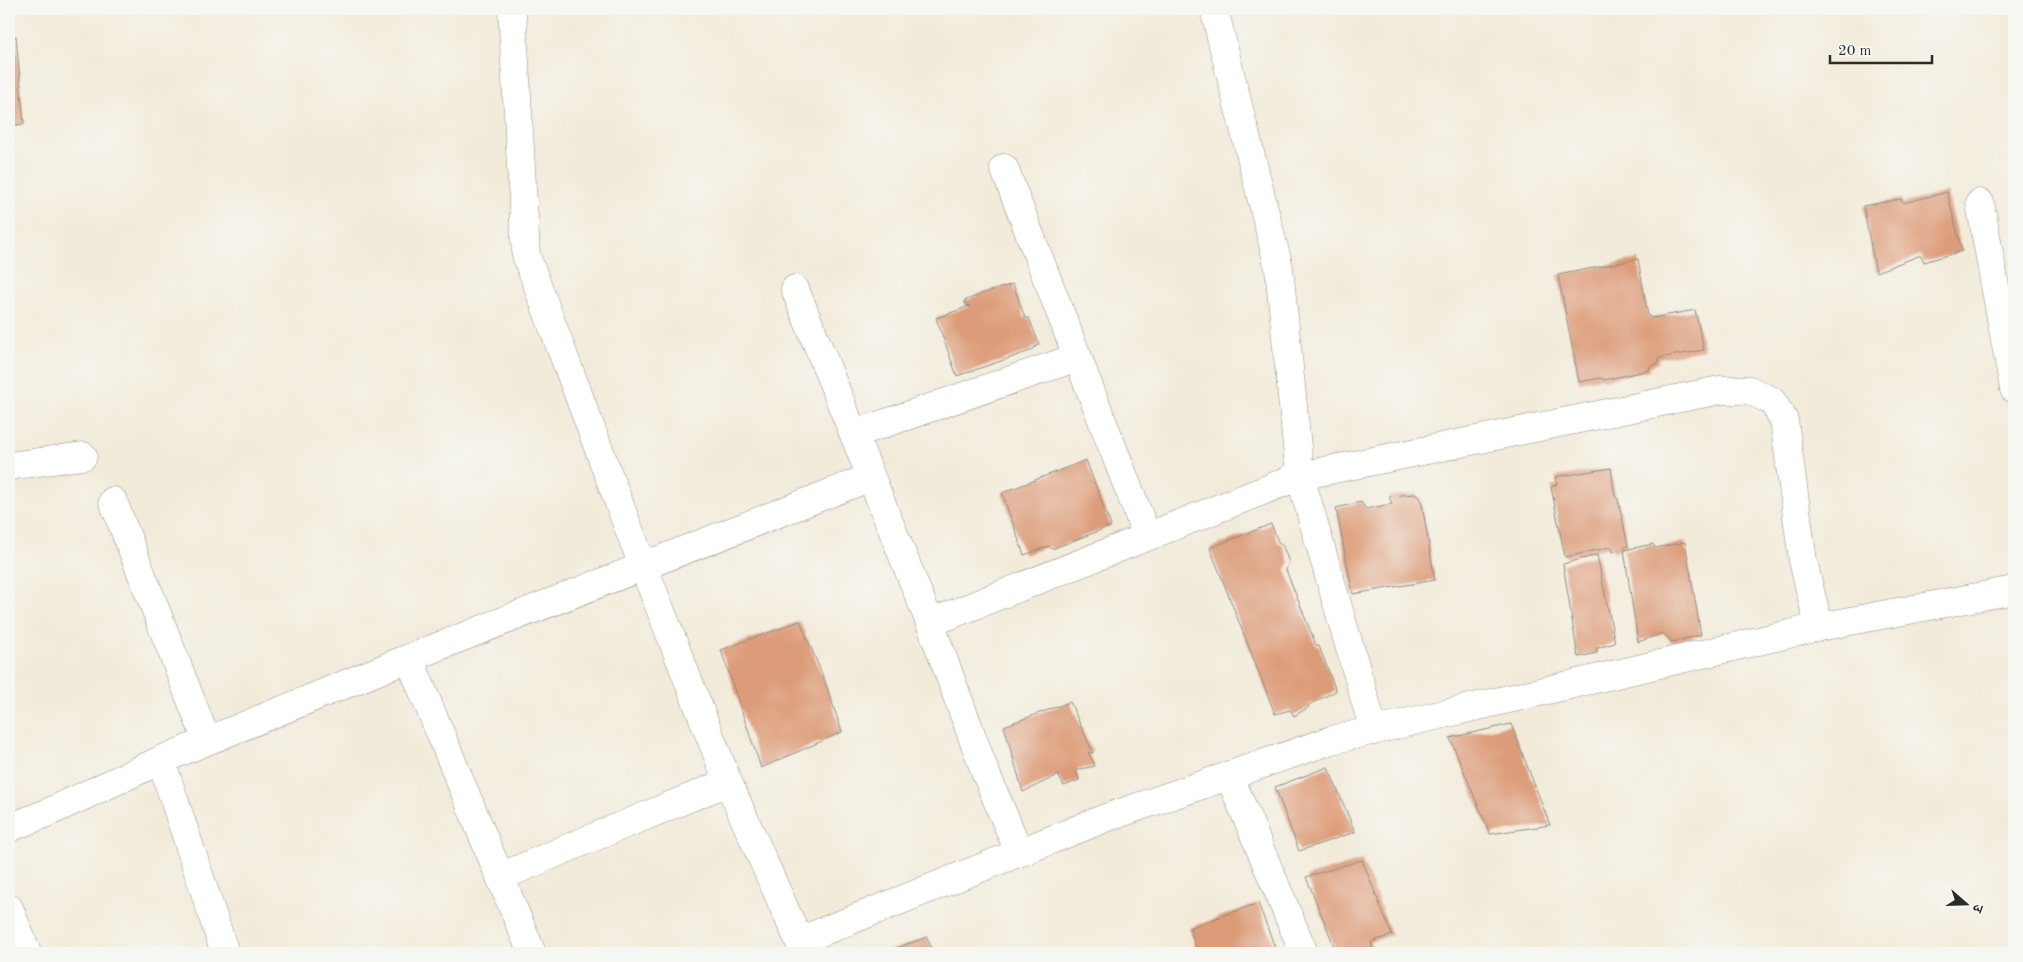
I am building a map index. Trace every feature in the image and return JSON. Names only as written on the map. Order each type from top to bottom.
[{"type":"street","points":[[512,9],[526,255],[728,782],[802,947],[1019,852],[1103,819],[1332,740],[1819,627],[2014,590]]},
{"type":"street","points":[[1214,9],[1279,268],[1300,476],[1374,730]]},
{"type":"street","points":[[1004,168],[1147,536]]},
{"type":"street","points":[[1980,203],[2014,389]]},
{"type":"street","points":[[795,289],[930,623],[986,774],[1019,852]]},
{"type":"street","points":[[854,434],[1078,357]]},
{"type":"street","points":[[930,623],[1300,476],[1720,390],[1749,390],[1772,401],[1784,420],[1803,561],[1819,627]]},
{"type":"street","points":[[9,466],[83,456]]},
{"type":"street","points":[[9,828],[47,813],[161,760],[409,658],[871,477]]},
{"type":"street","points":[[113,501],[207,741]]},
{"type":"street","points":[[409,658],[532,953]]},
{"type":"street","points":[[161,760],[225,953]]},
{"type":"street","points":[[1230,776],[1304,953]]},
{"type":"street","points":[[500,878],[728,782]]},
{"type":"street","points":[[9,908],[26,953]]},
{"type":"building","points":[[16,36],[24,124],[9,126],[9,37]]},
{"type":"building","points":[[1947,192],[1962,251],[1924,262],[1921,255],[1876,272],[1863,206],[1901,199],[1903,203]]},
{"type":"building","points":[[1638,259],[1648,316],[1652,318],[1695,310],[1704,350],[1659,358],[1658,363],[1649,367],[1650,370],[1604,380],[1601,378],[1579,382],[1558,275]]},
{"type":"building","points":[[1013,284],[1025,318],[1029,318],[1039,344],[1030,351],[957,376],[936,318],[970,306],[966,305],[964,301]]},
{"type":"building","points":[[1086,460],[1111,526],[1052,549],[1049,546],[1024,555],[1002,493]]},
{"type":"building","points":[[1611,468],[1615,496],[1618,499],[1628,546],[1613,552],[1611,547],[1565,557],[1551,487],[1557,484],[1555,477]]},
{"type":"building","points":[[1415,494],[1421,499],[1435,580],[1353,594],[1336,508],[1361,502],[1366,509],[1392,504],[1389,496]]},
{"type":"building","points":[[1271,524],[1279,544],[1282,544],[1289,562],[1286,570],[1336,691],[1308,705],[1309,707],[1294,716],[1290,710],[1275,714],[1210,548]]},
{"type":"building","points":[[1685,542],[1701,635],[1672,642],[1663,633],[1638,642],[1624,550],[1653,544],[1655,548]]},
{"type":"building","points":[[1597,555],[1615,643],[1597,648],[1597,653],[1578,657],[1563,564]]},
{"type":"building","points":[[800,621],[824,679],[842,732],[761,768],[721,650]]},
{"type":"building","points":[[1070,702],[1093,753],[1088,752],[1095,766],[1076,770],[1079,780],[1064,786],[1058,775],[1023,792],[1004,726]]},
{"type":"building","points":[[1511,724],[1550,825],[1490,834],[1450,738]]},
{"type":"building","points":[[1328,767],[1355,832],[1299,851],[1275,787]]},
{"type":"building","points":[[1362,860],[1392,935],[1371,942],[1374,952],[1371,953],[1337,953],[1306,877]]},
{"type":"building","points":[[1258,903],[1277,953],[1198,953],[1189,928]]},
{"type":"building","points":[[927,937],[933,953],[883,953]]}]
